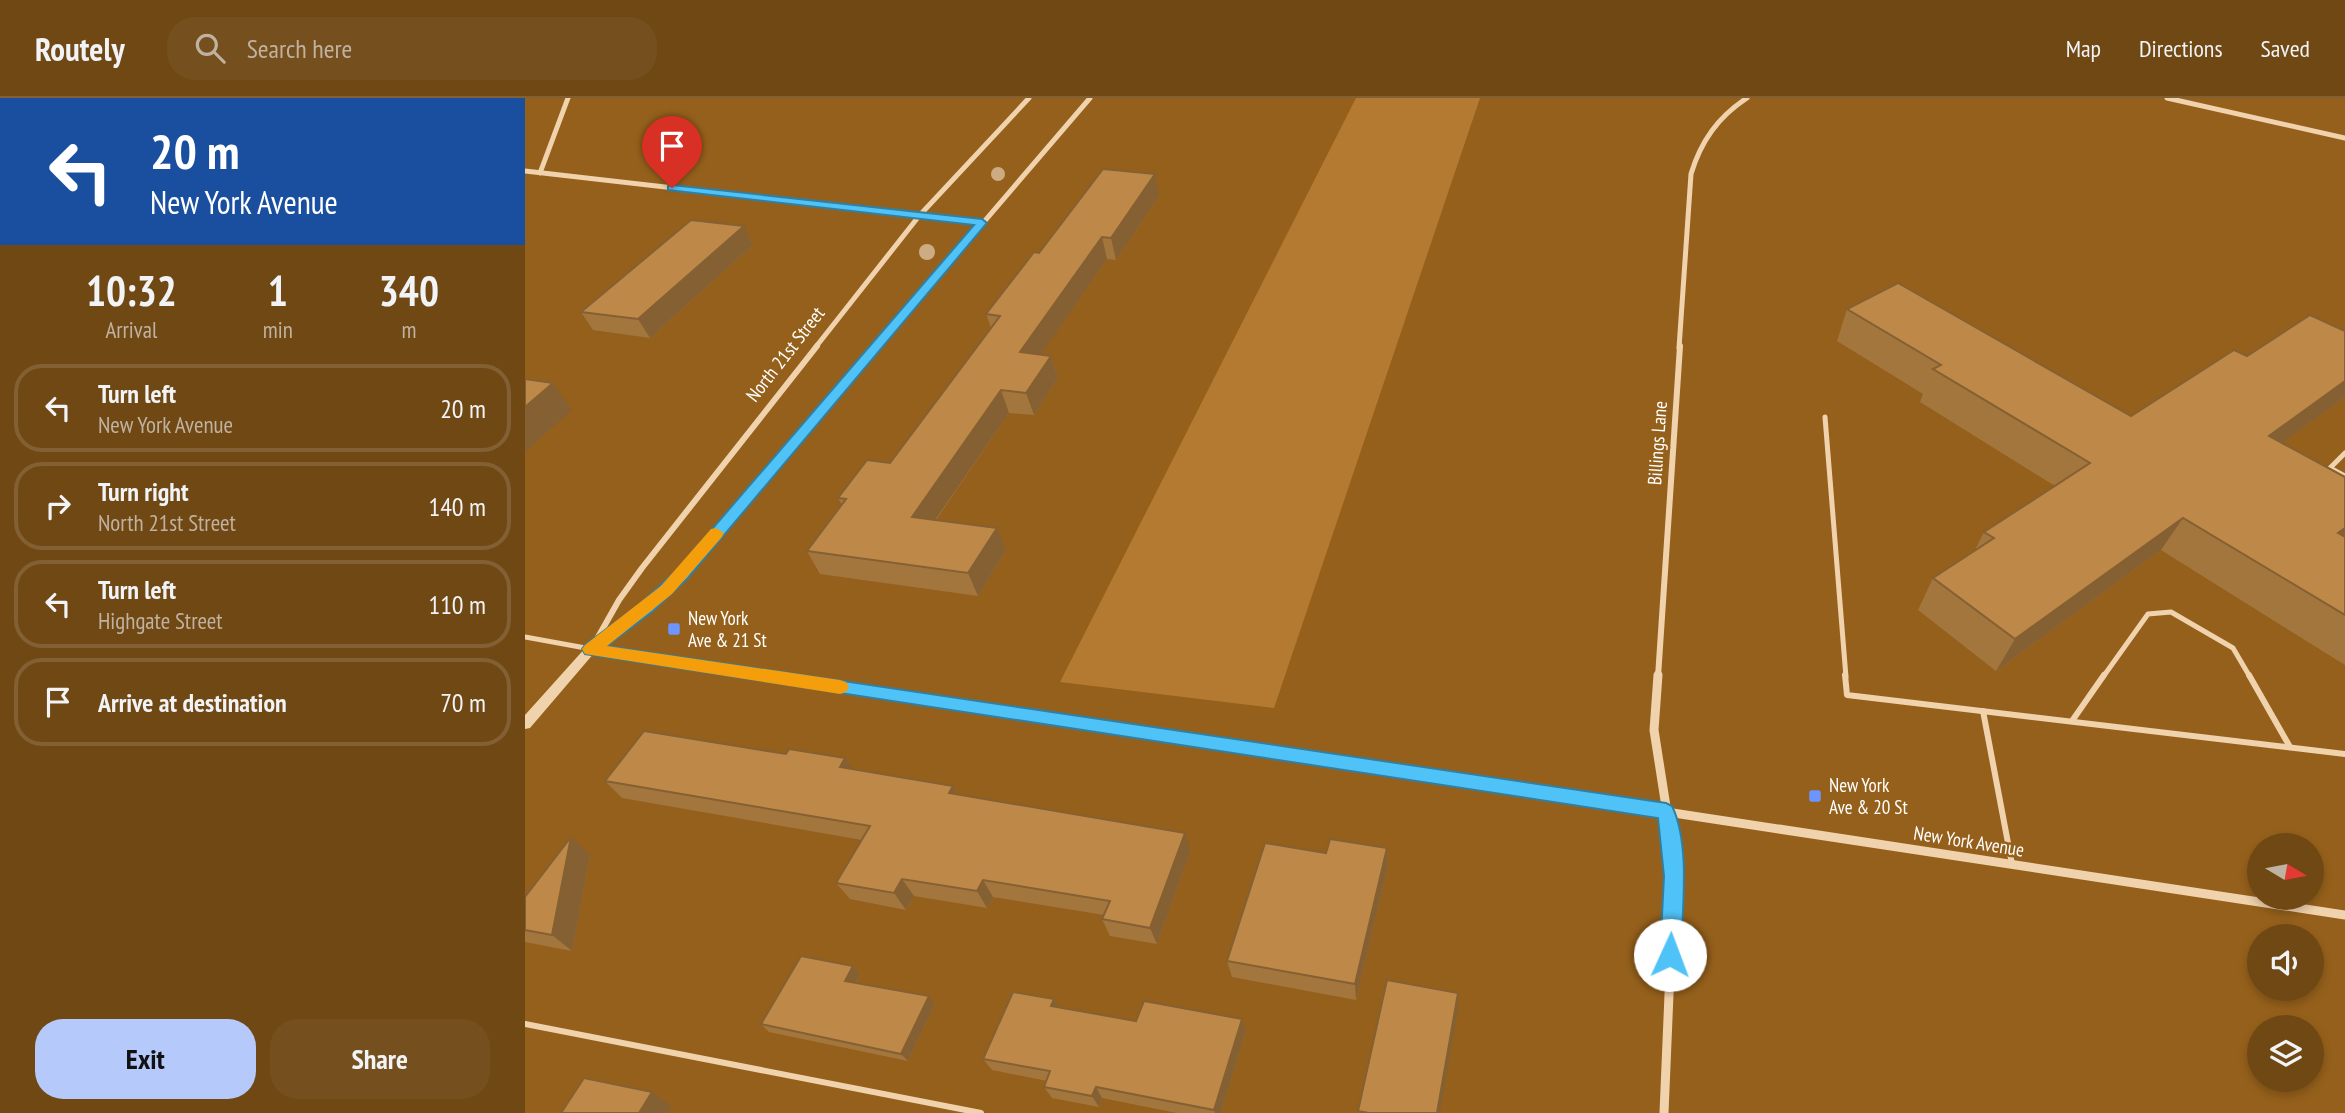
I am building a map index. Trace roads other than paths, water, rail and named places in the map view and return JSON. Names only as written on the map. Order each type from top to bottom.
[{"type":"street","points":[[540,173],[568,98]]},
{"type":"street","name":"North 21st Street","points":[[525,724],[591,649],[619,600],[642,568],[919,216],[1029,98]]},
{"type":"street","name":"North 21st Street","points":[[591,649],[647,607],[681,575],[1090,98]]},
{"type":"street","name":"Billings Lane","points":[[1664,1113],[1674,876],[1672,845],[1654,730],[1691,174],[1695,158],[1709,130],[1747,98]]},
{"type":"street","points":[[2167,98],[2345,138]]},
{"type":"street","points":[[525,171],[982,223]]},
{"type":"street","name":"New York Avenue","points":[[591,649],[2345,915]]},
{"type":"lane","points":[[1825,417],[1847,695],[2345,754]]},
{"type":"lane","points":[[2345,453],[2330,468],[2345,475]]},
{"type":"lane","points":[[2073,721],[2148,614],[2171,612],[2233,648],[2290,747]]},
{"type":"lane","points":[[525,637],[591,649]]},
{"type":"lane","points":[[1983,711],[2012,864]]},
{"type":"lane","points":[[525,1024],[981,1113]]},
{"type":"place","name":"New York Ave & 21 St","points":[[674,629]]},
{"type":"place","name":"New York Ave & 20 St","points":[[1815,796]]}]
